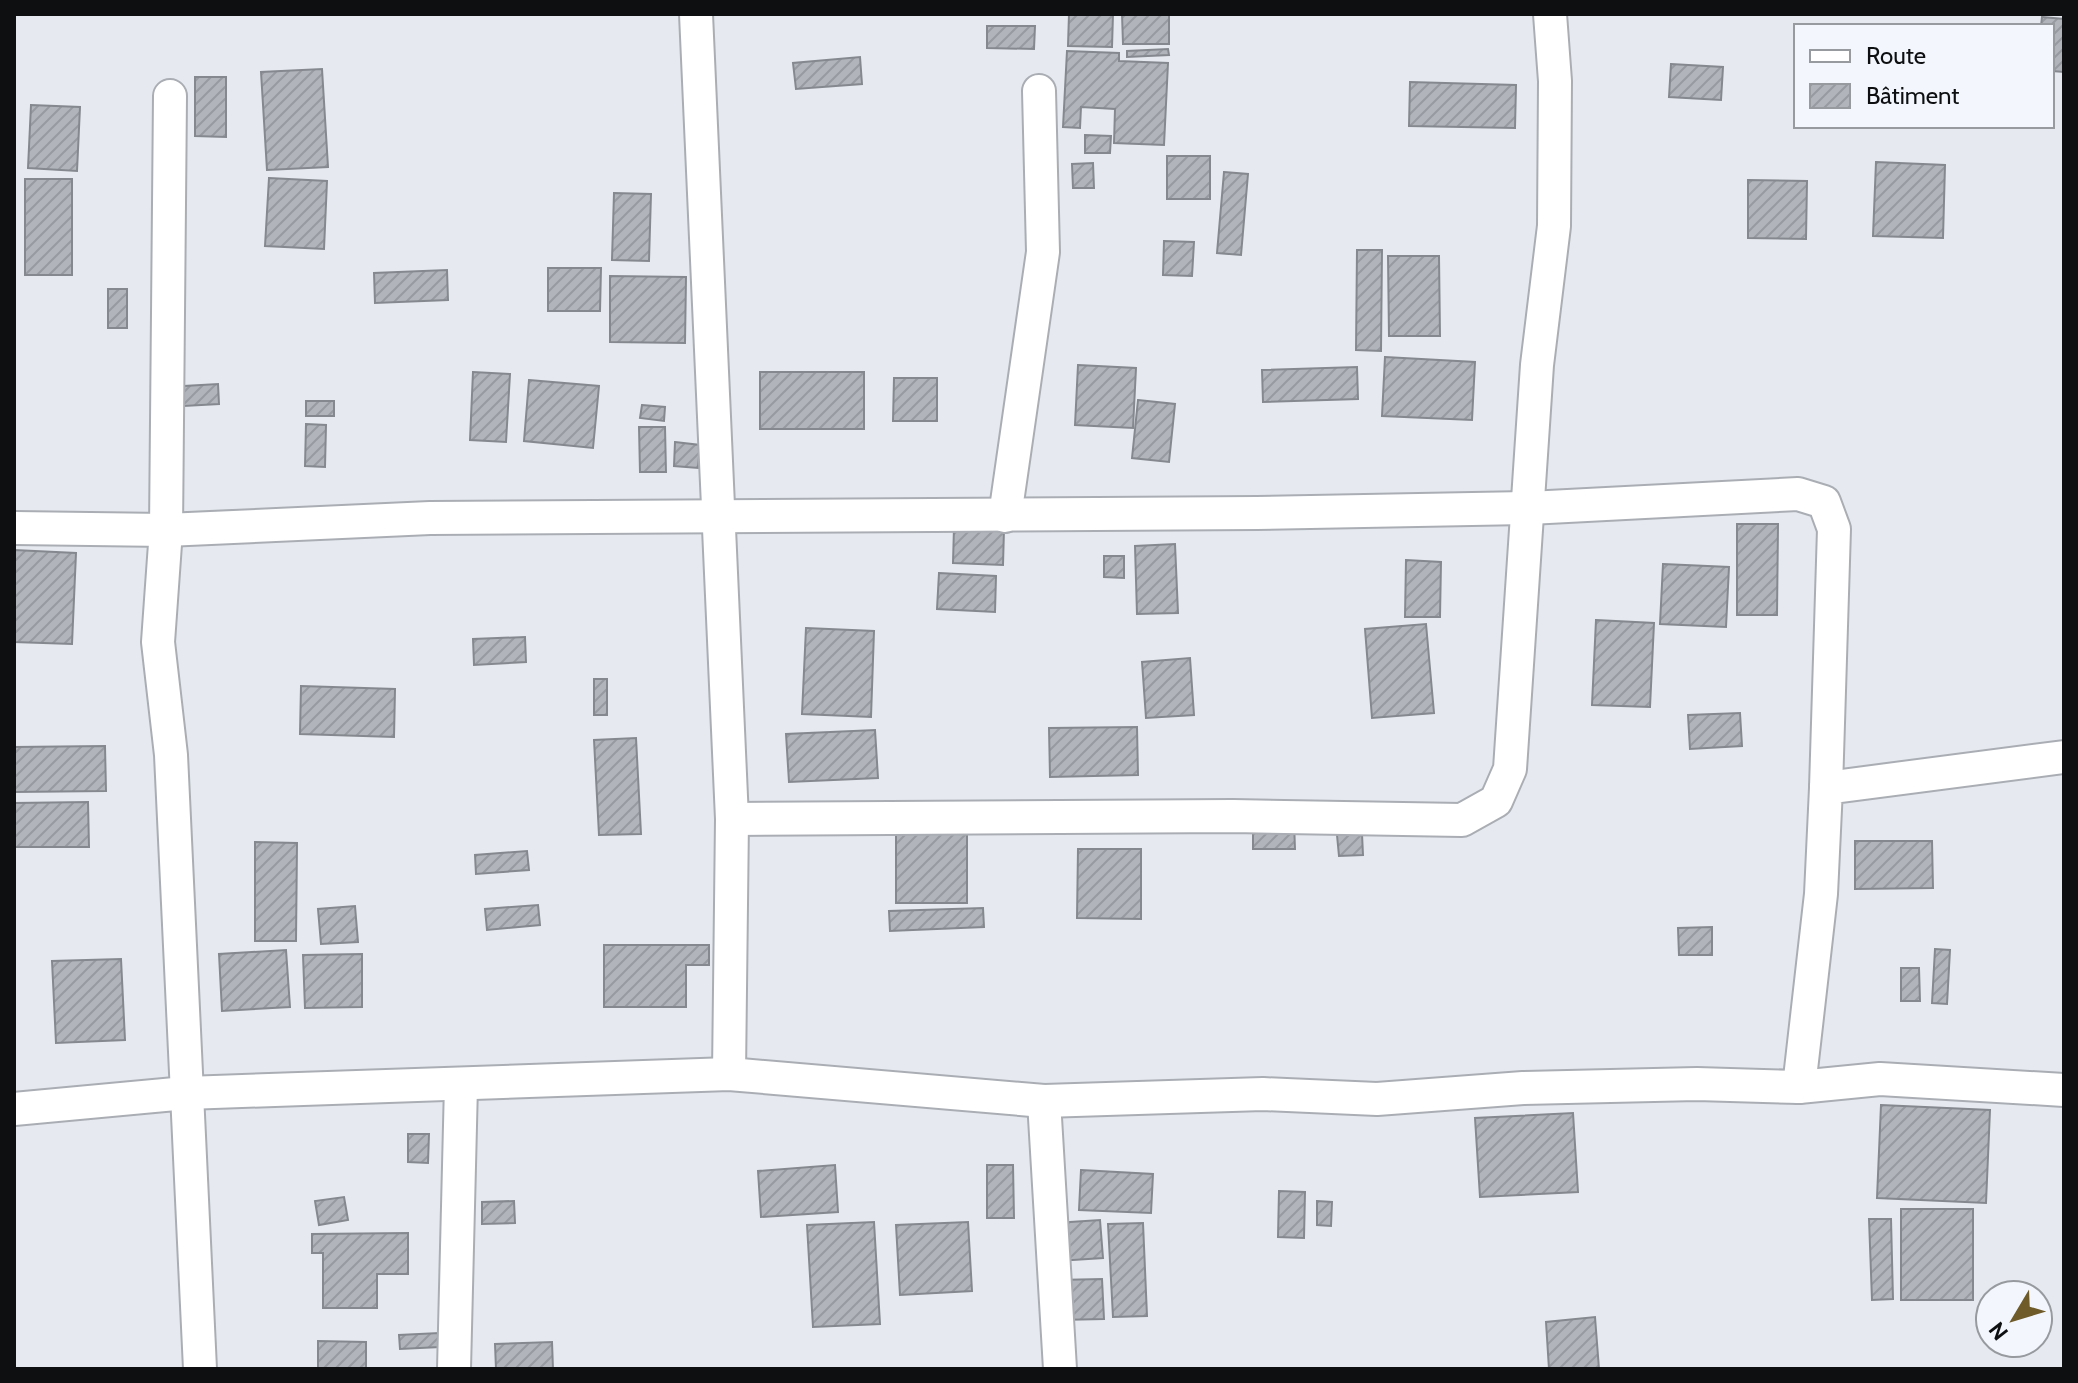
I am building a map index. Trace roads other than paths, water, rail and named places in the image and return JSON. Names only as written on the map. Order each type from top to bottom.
[{"type":"street","points":[[696,14],[732,819],[729,1074]]},
{"type":"street","points":[[732,819],[1233,816],[1462,820],[1496,801],[1510,769],[1537,365],[1554,226],[1555,81],[1550,14]]},
{"type":"street","points":[[1005,516],[1043,252],[1039,91]]},
{"type":"street","points":[[170,96],[166,530],[158,642],[171,755],[200,1369]]},
{"type":"street","points":[[14,528],[166,530],[430,518],[1005,516],[1529,508],[1798,494],[1824,502],[1834,529],[1826,788],[1821,894],[1799,1087]]},
{"type":"street","points":[[1826,788],[2064,757]]},
{"type":"street","points":[[14,1109],[186,1093],[729,1074],[1044,1101],[1263,1094],[1377,1099],[1523,1088],[1697,1084],[1799,1087],[1880,1079],[2064,1090]]},
{"type":"street","points":[[454,1369],[461,1085]]},
{"type":"street","points":[[1044,1101],[1060,1369]]}]
